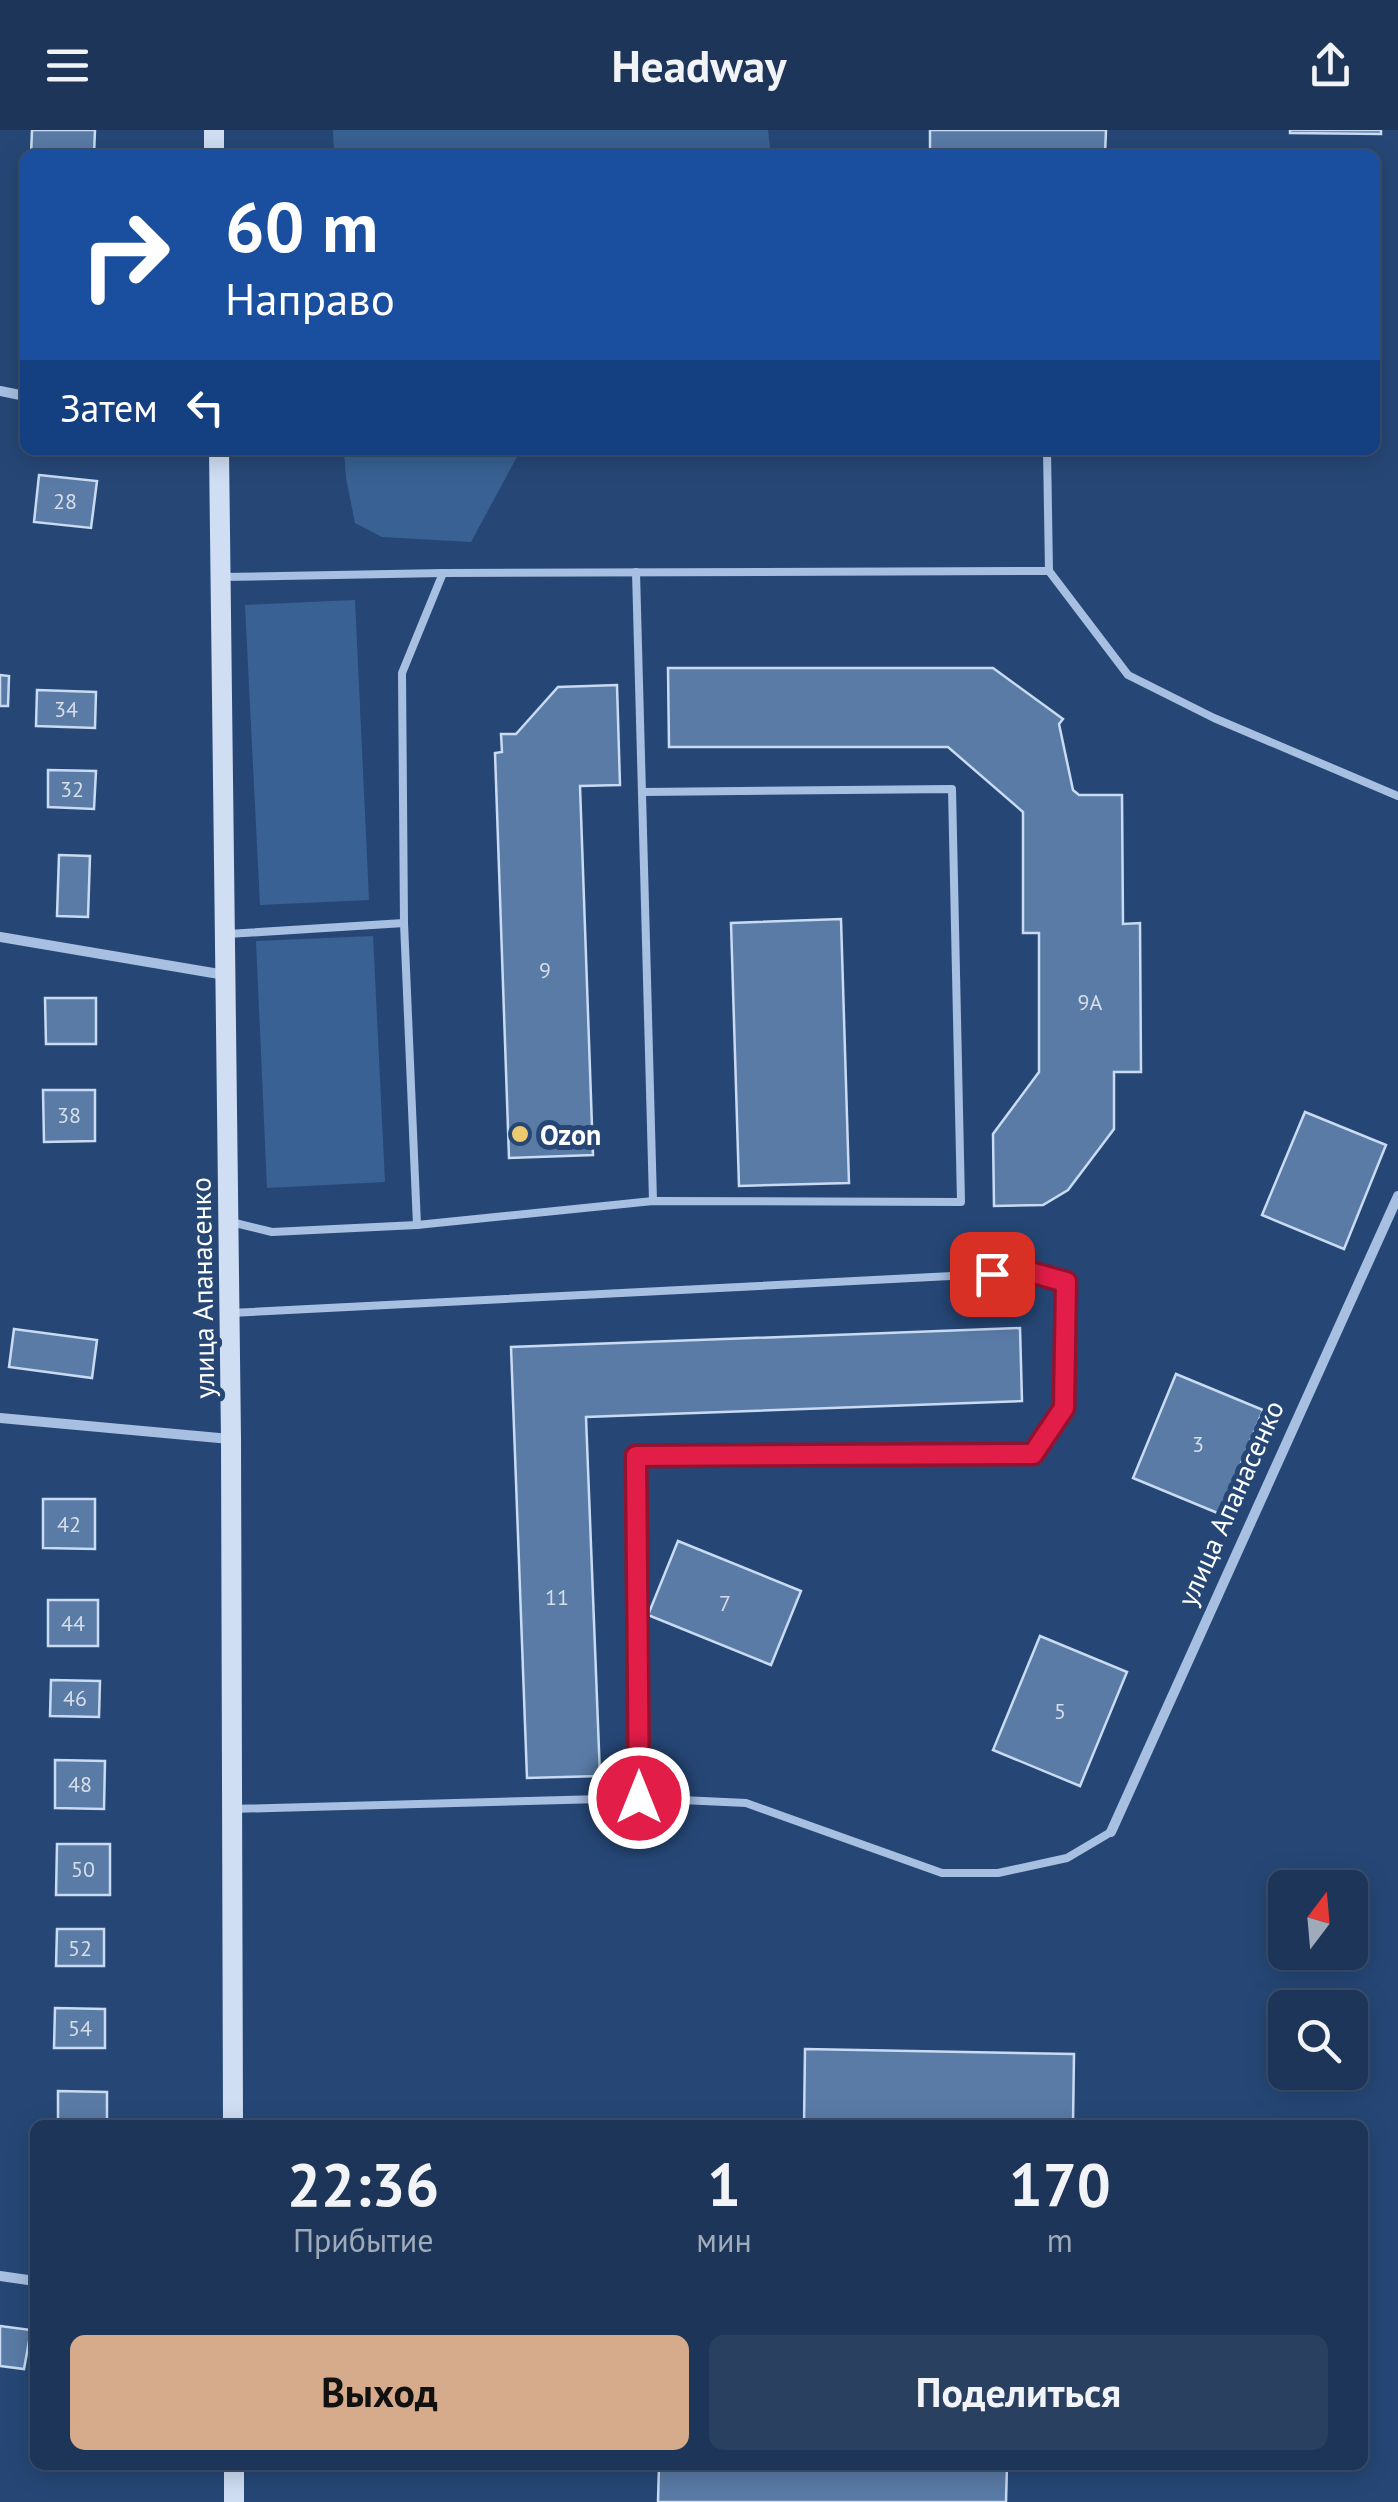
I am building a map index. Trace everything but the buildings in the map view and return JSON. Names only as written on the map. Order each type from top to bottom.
[{"type":"main road","name":"улица Апанасенко","points":[[219,455],[230,1313],[233,2120]]},
{"type":"main road","points":[[234,2470],[234,2502]]},
{"type":"street","points":[[0,937],[226,976]]},
{"type":"street","name":"улица Апанасенко","points":[[1112,1832],[1398,1196]]},
{"type":"street","points":[[0,1418],[231,1439]]},
{"type":"street","points":[[0,2276],[30,2280]]},
{"type":"lane","points":[[1047,455],[1050,570],[1128,675],[1214,718],[1398,796]]},
{"type":"lane","points":[[221,576],[1050,570]]},
{"type":"lane","points":[[636,572],[653,1201]]},
{"type":"lane","points":[[417,1225],[404,923],[402,672],[443,573]]},
{"type":"lane","points":[[229,1222],[272,1232],[417,1225],[653,1201],[961,1202],[952,789],[642,792]]},
{"type":"lane","points":[[226,934],[404,923]]},
{"type":"lane","points":[[230,1313],[1030,1272],[1066,1282],[1064,1408],[1033,1454],[636,1456],[639,1798]]},
{"type":"lane","points":[[232,1809],[639,1798],[746,1803],[942,1873],[998,1873],[1067,1858],[1112,1832]]},
{"type":"shaded area","points":[[333,130],[768,130],[770,150],[334,150]]},
{"type":"shaded area","points":[[344,455],[518,455],[471,542],[382,537],[355,523]]},
{"type":"shaded area","points":[[355,600],[369,900],[260,905],[245,605]]},
{"type":"shaded area","points":[[373,936],[385,1182],[267,1188],[256,941]]},
{"type":"place","name":"Ozon","points":[[520,1134]]},
{"type":"route","points":[[639,1798],[636,1456],[1033,1454],[1064,1408],[1066,1282],[1030,1272],[992,1274]]}]
